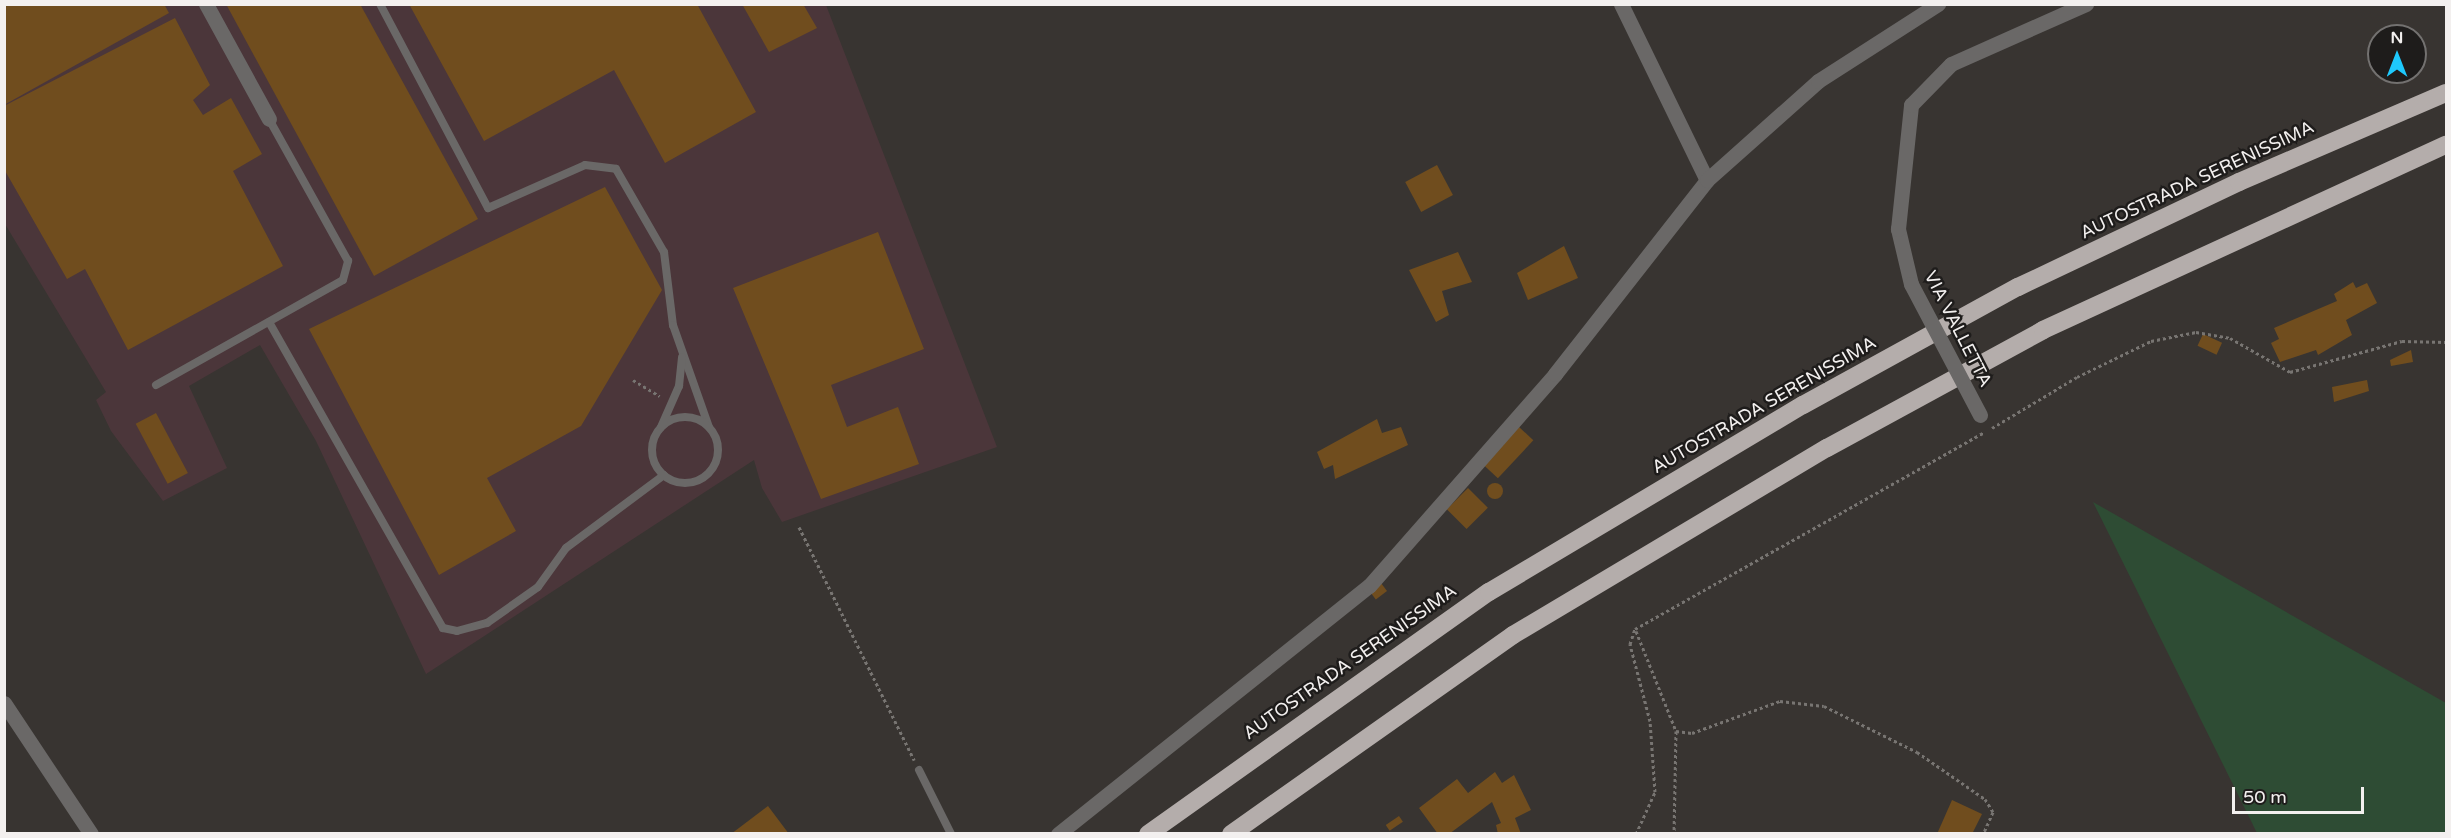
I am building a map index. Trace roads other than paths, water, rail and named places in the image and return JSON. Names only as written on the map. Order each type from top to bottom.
[{"type":"highway","name":"AUTOSTRADA SERENISSIMA","points":[[1148,834],[1489,592],[1803,405],[2018,287],[2239,182],[2446,93]]},
{"type":"highway","points":[[1231,834],[1513,635],[1827,448],[2043,330],[2446,146]]},
{"type":"street","points":[[206,4],[269,119]]},
{"type":"street","points":[[1621,4],[1707,180]]},
{"type":"street","points":[[1058,834],[1369,586],[1555,374],[1707,180],[1818,81],[1938,4]]},
{"type":"street","name":"VIA VALLETTA","points":[[1980,415],[1911,284],[1898,229],[1911,105],[1951,64],[2086,4]]},
{"type":"street","points":[[4,703],[91,834]]},
{"type":"lane","points":[[380,4],[488,208],[585,165],[616,169],[664,252],[682,357],[718,455],[710,473],[692,482],[664,475],[652,452],[679,386],[682,357]]},
{"type":"lane","points":[[156,385],[343,280],[348,261],[269,119]]},
{"type":"lane","points":[[269,322],[443,628],[457,631],[487,623],[538,587],[566,548],[664,475]]},
{"type":"lane","points":[[661,427],[685,417],[709,427]]},
{"type":"lane","points":[[919,770],[951,834]]}]
